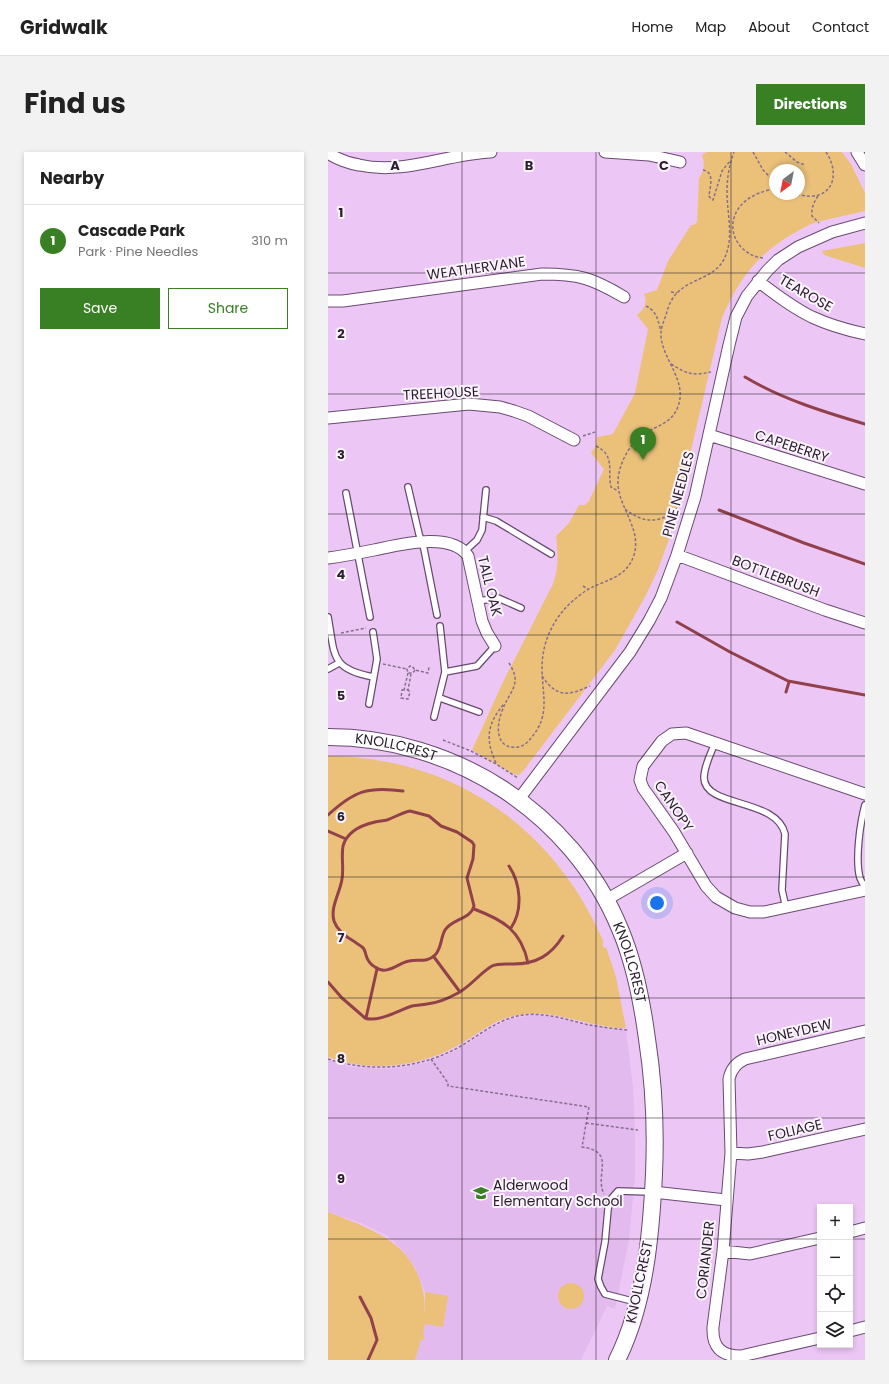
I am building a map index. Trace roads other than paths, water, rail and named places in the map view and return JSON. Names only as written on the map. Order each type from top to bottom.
[{"type":"street","points":[[328,153],[338,159],[353,164],[384,169],[411,167],[454,157],[491,152]]},
{"type":"street","points":[[605,152],[649,155],[680,162]]},
{"type":"street","points":[[857,152],[865,165]]},
{"type":"street","name":"PINE NEEDLES","points":[[519,800],[610,680],[640,637],[661,598],[677,555],[695,497],[736,317],[747,296],[758,281],[778,260],[798,247],[832,232],[865,223]]},
{"type":"street","name":"WEATHERVANE","points":[[328,302],[542,274],[558,274],[586,278],[603,285],[624,297]]},
{"type":"street","name":"TEAROSE","points":[[758,281],[784,301],[813,317],[832,325],[865,334]]},
{"type":"street","name":"TREEHOUSE","points":[[328,418],[469,404],[500,407],[514,411],[528,416],[574,440]]},
{"type":"street","name":"CAPEBERRY","points":[[710,435],[865,484]]},
{"type":"street","name":"TALL OAK","points":[[328,558],[422,541],[450,544],[461,548],[468,556],[484,627],[495,646]]},
{"type":"street","name":"BOTTLEBRUSH","points":[[677,555],[825,610],[865,623]]},
{"type":"street","name":"CANOPY","points":[[865,794],[686,733],[672,734],[662,741],[641,770],[640,780],[643,788],[674,832],[708,889],[727,905],[743,910],[757,912],[770,911],[865,890]]},
{"type":"street","name":"KNOLLCREST","points":[[328,737],[377,740],[403,745],[431,753],[460,764],[483,776],[536,813],[566,842],[590,874],[620,927],[632,960],[645,1019],[654,1104],[656,1147],[647,1254],[638,1302],[628,1335],[616,1360]]},
{"type":"street","points":[[606,900],[687,854]]},
{"type":"street","name":"HONEYDEW","points":[[732,1069],[738,1062],[750,1057],[865,1031]]},
{"type":"street","name":"CORIANDER","points":[[732,1069],[729,1079],[731,1152],[723,1251],[713,1332],[715,1343],[722,1351],[733,1356],[741,1356],[817,1339]]},
{"type":"street","name":"FOLIAGE","points":[[731,1152],[748,1154],[763,1152],[865,1129]]},
{"type":"street","points":[[653,1192],[726,1200]]},
{"type":"street","points":[[853,1231],[865,1228]]},
{"type":"street","points":[[723,1251],[750,1254],[817,1239]]},
{"type":"street","points":[[853,1330],[865,1328]]},
{"type":"lane","points":[[408,487],[422,541],[437,615]]},
{"type":"lane","points":[[465,551],[480,536],[486,490]]},
{"type":"lane","points":[[346,493],[370,617]]},
{"type":"lane","points":[[483,517],[496,521],[551,554]]},
{"type":"lane","points":[[478,601],[498,598],[521,608]]},
{"type":"lane","points":[[328,617],[335,653],[339,663],[354,672],[374,677]]},
{"type":"lane","points":[[434,717],[440,698],[445,672],[440,626]]},
{"type":"lane","points":[[369,704],[377,653],[370,629]]},
{"type":"lane","points":[[445,672],[477,666],[495,646]]},
{"type":"lane","points":[[328,669],[339,663]]},
{"type":"lane","points":[[440,698],[479,712]]},
{"type":"lane","points":[[715,742],[705,770],[705,784],[709,790],[722,797],[773,815],[784,827],[785,834],[782,890],[786,908]]},
{"type":"lane","points":[[865,805],[862,817],[859,862],[861,880],[865,886]]},
{"type":"lane","points":[[638,1302],[605,1294],[598,1279],[605,1242],[608,1209],[611,1199],[618,1192],[653,1192]]},
{"type":"waterway","points":[[745,377],[788,398],[819,410],[865,424]]},
{"type":"waterway","points":[[719,510],[804,543],[865,564]]},
{"type":"waterway","points":[[677,622],[730,652],[788,681],[865,695]]},
{"type":"waterway","points":[[786,692],[789,682]]},
{"type":"waterway","points":[[328,815],[346,800],[362,792],[380,789],[403,791]]},
{"type":"waterway","points":[[410,811],[429,816],[441,826],[457,832],[472,842],[474,845],[473,859],[467,878],[474,906],[469,914],[448,926],[435,955],[426,960],[409,961],[388,970],[384,970],[379,969],[369,962],[363,948],[342,933],[334,921],[333,910],[343,875],[343,846],[348,836],[360,827],[370,823],[387,820],[410,811]]},
{"type":"waterway","points":[[328,831],[346,839]]},
{"type":"waterway","points":[[509,866],[516,881],[519,897],[519,905],[515,921],[511,928]]},
{"type":"waterway","points":[[474,909],[494,917],[509,928],[521,942],[528,963]]},
{"type":"waterway","points":[[328,982],[342,998],[365,1018],[376,1019],[412,1006],[435,1003],[455,995],[494,965],[522,964],[536,960],[554,948],[563,936]]},
{"type":"waterway","points":[[434,957],[460,992]]},
{"type":"waterway","points":[[366,1018],[377,969]]},
{"type":"waterway","points":[[360,1297],[371,1318],[377,1340],[368,1360]]},
{"type":"place","name":"Cascade Park","points":[[643,460]]},
{"type":"place","name":"Alderwood Elementary School","points":[[481,1193]]}]
